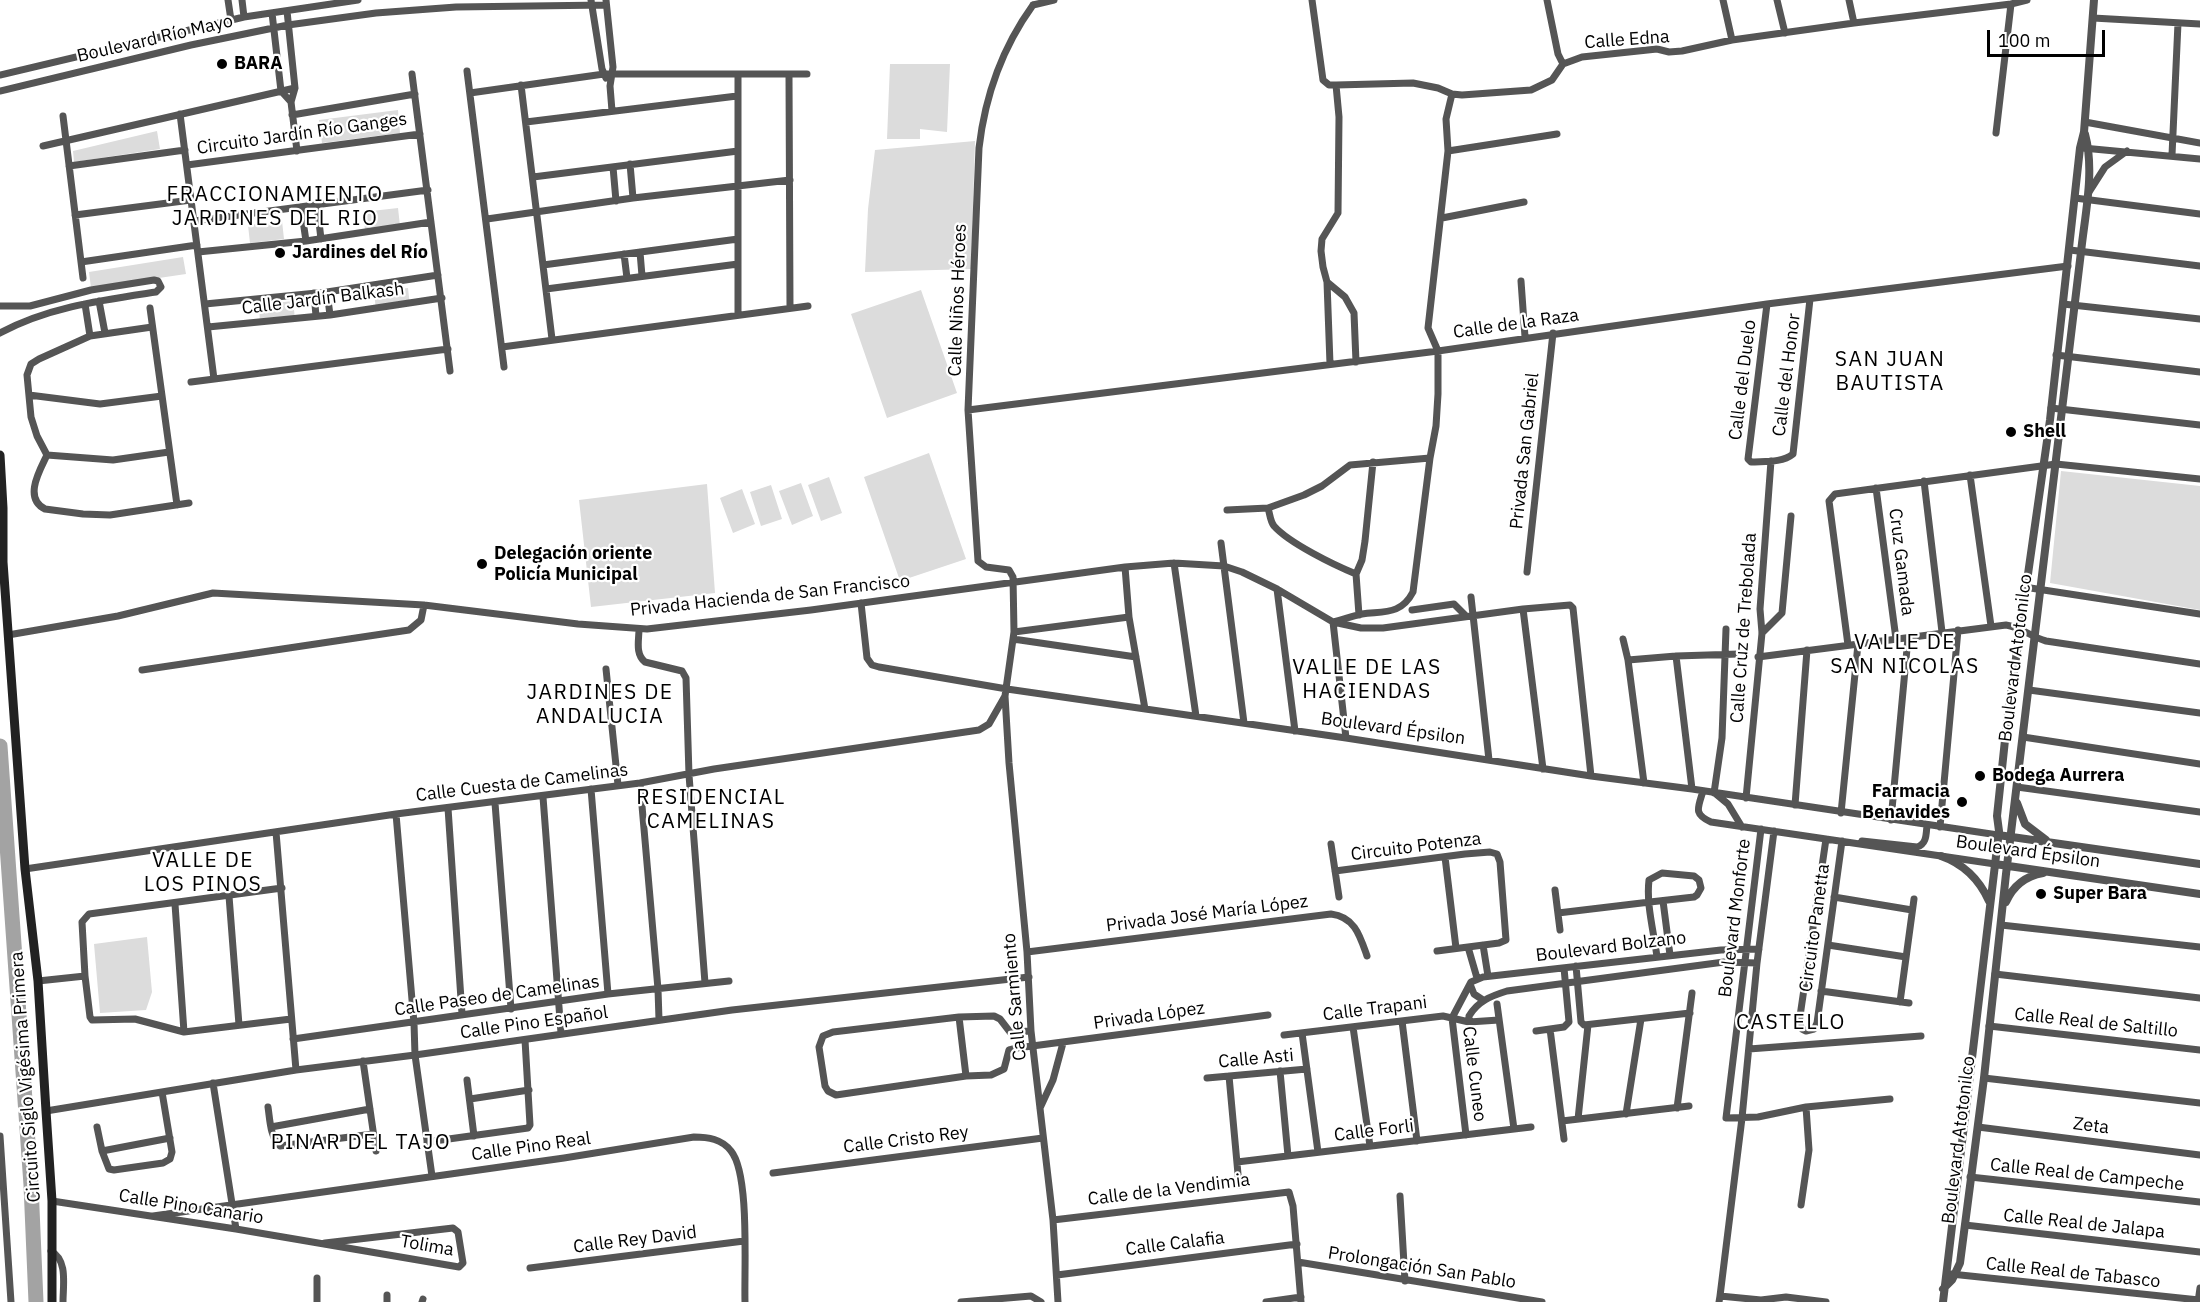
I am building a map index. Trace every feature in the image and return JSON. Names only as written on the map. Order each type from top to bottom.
[{"type":"main road","name":"Circuito Siglo Vigésima Primera","points":[[0,455],[8,635],[25,869],[38,981],[52,1201],[52,1302]]},
{"type":"street","points":[[228,0],[231,20]]},
{"type":"street","points":[[242,0],[244,17]]},
{"type":"street","name":"Boulevard Río Mayo","points":[[0,75],[244,17],[358,0]]},
{"type":"street","points":[[1033,3],[1054,0]]},
{"type":"street","points":[[1312,0],[1323,80],[1329,85],[1336,86],[1339,117],[1338,213],[1322,239],[1323,267],[1327,282],[1330,364]]},
{"type":"street","points":[[1547,0],[1558,54],[1563,64]]},
{"type":"street","points":[[1723,0],[1732,40]]},
{"type":"street","points":[[1777,0],[1785,33]]},
{"type":"street","points":[[1849,0],[1854,23]]},
{"type":"street","points":[[1959,0],[1959,10]]},
{"type":"street","name":"Calle Edna","points":[[1336,86],[1413,84],[1438,88],[1452,94],[1531,90],[1552,80],[1563,64],[1582,57],[1657,49],[1669,52],[1682,51],[1732,40],[1959,10],[1982,4],[2011,4],[2026,0]]},
{"type":"street","name":"Boulevard Atotonilco","points":[[1943,1290],[1955,1275],[1960,1263],[1984,1078],[2081,252],[2086,199],[2084,132],[2094,0]]},
{"type":"street","points":[[591,3],[604,75],[610,86]]},
{"type":"street","points":[[606,3],[613,66],[610,86],[612,111]]},
{"type":"street","name":"Boulevard Río Mayo","points":[[0,91],[288,24],[455,4],[606,3]]},
{"type":"street","name":"Calle Niños Héroes","points":[[1012,582],[1011,572],[1008,570],[986,567],[978,561],[968,410],[979,148],[982,125],[986,104],[1009,42],[1033,3]]},
{"type":"street","points":[[1996,133],[2011,4]]},
{"type":"street","points":[[287,11],[295,88],[291,102],[297,151]]},
{"type":"street","points":[[272,13],[281,91],[291,102]]},
{"type":"street","points":[[2093,18],[2200,24]]},
{"type":"street","points":[[2172,155],[2178,23]]},
{"type":"street","points":[[467,71],[504,367]]},
{"type":"street","name":"Circuito Jardín Río Ganges","points":[[412,74],[450,371]]},
{"type":"street","points":[[470,93],[604,75],[807,74]]},
{"type":"street","points":[[738,75],[738,315]]},
{"type":"street","points":[[789,75],[790,308]]},
{"type":"street","points":[[521,85],[552,339]]},
{"type":"street","points":[[43,146],[295,88]]},
{"type":"street","name":"Circuito Jardín Río Ganges","points":[[292,115],[415,94]]},
{"type":"street","points":[[1346,738],[1333,622],[1359,615],[1395,610],[1408,602],[1413,592],[1436,426],[1438,351],[1428,328],[1448,151],[1446,119],[1452,94]]},
{"type":"street","points":[[526,122],[737,96]]},
{"type":"street","name":"Circuito Jardín Río Ganges","points":[[180,114],[214,379]]},
{"type":"street","points":[[63,116],[83,278]]},
{"type":"street","points":[[2085,122],[2200,142]]},
{"type":"street","name":"Circuito Jardín Río Ganges","points":[[187,165],[420,134]]},
{"type":"street","points":[[1448,151],[1557,134]]},
{"type":"street","points":[[2084,148],[2200,159]]},
{"type":"street","name":"Boulevard Atotonilco","points":[[1943,1302],[1995,864],[1997,816],[2018,628],[2043,467],[2075,198],[2084,148]]},
{"type":"street","points":[[69,166],[185,150]]},
{"type":"street","points":[[533,177],[738,151]]},
{"type":"street","points":[[2086,199],[2105,166],[2127,151]]},
{"type":"street","points":[[630,164],[633,198]]},
{"type":"street","points":[[613,166],[616,201]]},
{"type":"street","points":[[487,219],[633,198],[790,180]]},
{"type":"street","points":[[194,221],[428,190]]},
{"type":"street","points":[[2075,198],[2200,214]]},
{"type":"street","points":[[75,215],[191,200]]},
{"type":"street","points":[[1442,218],[1524,202]]},
{"type":"street","points":[[316,205],[321,239]]},
{"type":"street","points":[[301,207],[306,241]]},
{"type":"street","points":[[81,262],[198,249],[306,241],[431,222]]},
{"type":"street","points":[[543,265],[738,239]]},
{"type":"street","points":[[2070,250],[2200,266]]},
{"type":"street","points":[[640,252],[642,276]]},
{"type":"street","points":[[624,254],[627,278]]},
{"type":"street","points":[[546,289],[738,264]]},
{"type":"street","name":"Calle de la Raza","points":[[968,410],[1356,362],[1767,304],[2068,266]]},
{"type":"street","name":"Calle Jardín Balkash","points":[[205,304],[327,292],[438,275]]},
{"type":"street","points":[[0,306],[30,306],[91,290],[154,280],[160,283],[160,290],[156,292],[85,304],[34,318],[0,333]]},
{"type":"street","points":[[1521,281],[1522,316],[1526,337]]},
{"type":"street","points":[[1327,282],[1345,297],[1352,307],[1356,362]]},
{"type":"street","points":[[327,292],[330,315]]},
{"type":"street","points":[[314,293],[315,316]]},
{"type":"street","name":"Calle Jardín Balkash","points":[[208,327],[330,315],[442,298]]},
{"type":"street","name":"Calle del Honor","points":[[1772,461],[1789,458],[1793,454],[1810,299]]},
{"type":"street","points":[[99,301],[105,333]]},
{"type":"street","points":[[85,304],[90,336]]},
{"type":"street","name":"Calle del Duelo","points":[[1767,304],[1748,459],[1751,462],[1772,461]]},
{"type":"street","points":[[2063,304],[2200,319]]},
{"type":"street","points":[[30,306],[34,318]]},
{"type":"street","points":[[502,347],[808,306]]},
{"type":"street","points":[[150,308],[177,505]]},
{"type":"street","points":[[152,327],[90,336],[39,358],[31,364],[27,375],[33,426],[47,455],[34,488],[35,499],[40,507],[52,511],[96,516],[189,503]]},
{"type":"street","name":"Privada San Gabriel","points":[[1527,572],[1553,333]]},
{"type":"street","points":[[191,382],[448,349]]},
{"type":"street","points":[[2056,355],[2200,372]]},
{"type":"street","points":[[29,395],[100,404],[162,396]]},
{"type":"street","points":[[2051,408],[2200,425]]},
{"type":"street","points":[[47,455],[113,460],[169,452]]},
{"type":"street","points":[[1227,510],[1268,508],[1304,495],[1322,486],[1350,465],[1430,458]]},
{"type":"street","name":"Calle Cruz de Trebolada","points":[[1746,798],[1762,633],[1760,609],[1772,461]]},
{"type":"street","points":[[1359,615],[1356,574],[1362,560],[1365,541],[1373,462]]},
{"type":"street","points":[[1848,645],[1829,501],[1835,494],[2056,464],[2200,479]]},
{"type":"street","points":[[1971,475],[1991,626]]},
{"type":"street","points":[[1924,481],[1942,632]]},
{"type":"street","name":"Cruz Gamada","points":[[1876,488],[1896,639]]},
{"type":"street","points":[[1268,508],[1275,527],[1305,548],[1356,574]]},
{"type":"street","points":[[1762,633],[1782,613],[1791,516]]},
{"type":"street","points":[[1221,543],[1244,723]]},
{"type":"street","points":[[1174,563],[1196,716]]},
{"type":"street","name":"Privada Hacienda de San Francisco","points":[[8,635],[118,616],[213,593],[424,605],[639,629],[861,603],[1125,567],[1174,563],[1224,566],[1278,589],[1333,622],[1361,628],[1383,628],[1522,609],[1570,606],[1573,608],[1591,776]]},
{"type":"street","points":[[1125,567],[1129,617],[1145,709]]},
{"type":"street","points":[[1006,693],[1014,635],[1012,582]]},
{"type":"street","points":[[2024,587],[2200,614]]},
{"type":"street","points":[[1278,589],[1295,732]]},
{"type":"street","points":[[1471,597],[1470,616],[1489,760]]},
{"type":"street","points":[[1408,602],[1418,622]]},
{"type":"street","name":"Boulevard Épsilon","points":[[861,603],[867,658],[872,665],[1006,693],[1196,716],[1841,813],[2200,864]]},
{"type":"street","points":[[1412,610],[1454,604],[1470,616]]},
{"type":"street","points":[[142,670],[409,630],[421,620],[424,605]]},
{"type":"street","points":[[1522,609],[1543,769]]},
{"type":"street","points":[[1014,635],[1129,617]]},
{"type":"street","points":[[1758,657],[2006,625],[2018,628],[2035,638],[2200,664]]},
{"type":"street","points":[[639,629],[641,659],[682,671],[685,675],[689,775],[705,982]]},
{"type":"street","points":[[1726,629],[1721,750],[1714,793],[1728,804],[1742,827]]},
{"type":"street","points":[[1940,827],[1958,630]]},
{"type":"street","points":[[1014,635],[1136,657]]},
{"type":"street","points":[[1891,820],[1908,638]]},
{"type":"street","points":[[1623,639],[1628,660],[1644,783]]},
{"type":"street","points":[[1841,813],[1858,644]]},
{"type":"street","points":[[1795,805],[1807,650]]},
{"type":"street","points":[[1628,660],[1739,654]]},
{"type":"street","points":[[1676,656],[1692,789]]},
{"type":"street","points":[[606,669],[618,785]]},
{"type":"street","points":[[2029,690],[2200,713]]},
{"type":"street","name":"Calle Cuesta de Camelinas","points":[[25,869],[396,814],[640,783],[714,769],[979,730],[989,724],[1006,693]]},
{"type":"street","name":"Calle Sarmiento","points":[[1006,693],[1009,763],[1027,952],[1031,1031],[1053,1220],[1058,1302]]},
{"type":"street","points":[[2023,737],[2200,764]]},
{"type":"street","points":[[640,783],[659,1020]]},
{"type":"street","points":[[2017,787],[2200,812]]},
{"type":"street","points":[[591,789],[608,994]]},
{"type":"street","name":"Boulevard Épsilon","points":[[1703,791],[1698,809],[1701,817],[1711,822],[2200,894]]},
{"type":"street","points":[[543,797],[561,1033]]},
{"type":"street","points":[[2016,797],[2019,813],[2025,824],[2049,842]]},
{"type":"street","points":[[495,802],[511,1009]]},
{"type":"street","points":[[448,808],[462,1014]]},
{"type":"street","points":[[396,814],[415,1055],[432,1176]]},
{"type":"street","name":"Boulevard Épsilon","points":[[1851,843],[1865,840],[1917,847],[1921,846],[1925,840],[1927,825]]},
{"type":"street","name":"Boulevard Monforte","points":[[1742,1118],[1726,1118],[1761,829]]},
{"type":"street","name":"Boulevard Monforte","points":[[1719,1299],[1774,831]]},
{"type":"street","points":[[276,832],[297,1070]]},
{"type":"street","name":"Circuito Panetta","points":[[1826,839],[1798,1023],[1804,1030],[1816,1027],[1842,842]]},
{"type":"street","points":[[1331,844],[1339,897]]},
{"type":"street","name":"Circuito Potenza","points":[[1335,872],[1490,852],[1498,856],[1507,937],[1503,942],[1437,951]]},
{"type":"street","points":[[1941,856],[1954,861],[1969,872],[1984,890],[1989,903]]},
{"type":"street","points":[[1445,857],[1456,948]]},
{"type":"street","points":[[2002,911],[2014,887],[2029,877],[2049,872]]},
{"type":"street","points":[[1558,913],[1650,902],[1663,900],[1694,897],[1700,891],[1699,880],[1694,876],[1658,873],[1649,880],[1650,902],[1657,957]]},
{"type":"street","points":[[282,888],[89,914],[82,921],[85,976],[92,1020],[135,1018],[184,1032],[291,1019]]},
{"type":"street","points":[[1555,890],[1560,930]]},
{"type":"street","points":[[229,896],[239,1025]]},
{"type":"street","points":[[1834,897],[1912,910]]},
{"type":"street","points":[[1900,1002],[1914,899]]},
{"type":"street","points":[[1663,900],[1670,955]]},
{"type":"street","points":[[175,904],[184,1032]]},
{"type":"street","name":"Privada José María López","points":[[1027,952],[1331,914],[1350,921],[1368,956]]},
{"type":"street","points":[[2001,925],[2200,947]]},
{"type":"street","points":[[1483,945],[1488,976]]},
{"type":"street","points":[[1828,945],[1906,957]]},
{"type":"street","points":[[1452,1018],[1470,984],[1477,978],[1468,947]]},
{"type":"street","name":"Boulevard Bolzano","points":[[1477,978],[1670,955],[1747,948],[1759,949]]},
{"type":"street","name":"Boulevard Bolzano","points":[[1483,1000],[1507,992],[1566,983],[1724,963],[1757,963]]},
{"type":"street","points":[[1576,966],[1581,1022],[1588,1025],[1690,1012]]},
{"type":"street","points":[[1536,1030],[1564,1027],[1569,1022],[1564,968]]},
{"type":"street","points":[[1995,974],[2200,998]]},
{"type":"street","points":[[38,981],[85,976]]},
{"type":"street","name":"Calle Pino Español","points":[[46,1111],[297,1070],[525,1040],[561,1033],[732,1010],[1029,977]]},
{"type":"street","name":"Calle Paseo de Camelinas","points":[[293,1039],[608,994],[729,981]]},
{"type":"street","points":[[1470,984],[1474,994],[1483,1000],[1472,1010],[1469,1022],[1499,1020]]},
{"type":"street","points":[[1821,991],[1909,1003]]},
{"type":"street","points":[[1677,1108],[1692,993]]},
{"type":"street","points":[[1497,1004],[1514,1129]]},
{"type":"street","name":"Privada López","points":[[966,1076],[998,1073],[1004,1069],[1009,1050],[1268,1015]]},
{"type":"street","points":[[959,1017],[966,1076],[836,1095],[828,1091],[825,1086],[819,1047],[823,1036],[833,1032],[959,1017],[994,1016],[1000,1019],[1010,1032],[1031,1031]]},
{"type":"street","name":"Calle Trapani","points":[[1284,1035],[1443,1016],[1469,1022]]},
{"type":"street","name":"Calle Cuneo","points":[[1452,1018],[1466,1135]]},
{"type":"street","points":[[1626,1114],[1641,1019]]},
{"type":"street","points":[[1402,1021],[1417,1141]]},
{"type":"street","points":[[1578,1119],[1588,1025]]},
{"type":"street","name":"Calle Real de Saltillo","points":[[1989,1026],[2200,1050]]},
{"type":"street","points":[[1353,1027],[1370,1146]]},
{"type":"street","points":[[1550,1029],[1564,1139]]},
{"type":"street","points":[[1302,1032],[1318,1152]]},
{"type":"street","points":[[1749,1049],[1921,1036]]},
{"type":"street","points":[[427,1142],[528,1128],[531,1122],[525,1040]]},
{"type":"street","points":[[1040,1108],[1053,1080],[1063,1043]]},
{"type":"street","points":[[363,1061],[376,1151]]},
{"type":"street","name":"Calle Asti","points":[[1207,1078],[1307,1069]]},
{"type":"street","points":[[1280,1071],[1288,1156]]},
{"type":"street","points":[[1228,1076],[1239,1185]]},
{"type":"street","points":[[1984,1078],[2200,1103]]},
{"type":"street","points":[[467,1080],[474,1136]]},
{"type":"street","points":[[213,1083],[236,1229]]},
{"type":"street","points":[[470,1099],[529,1090]]},
{"type":"street","points":[[97,1127],[102,1151],[109,1168],[114,1170],[163,1163],[170,1159],[172,1152],[162,1092]]},
{"type":"street","points":[[1742,1118],[1806,1107],[1890,1099]]},
{"type":"street","points":[[1562,1121],[1689,1106]]},
{"type":"street","points":[[268,1107],[271,1127],[277,1144],[285,1147],[373,1134]]},
{"type":"street","points":[[1801,1205],[1809,1150],[1806,1107]]},
{"type":"street","points":[[271,1127],[370,1109]]},
{"type":"street","name":"Calle Forli","points":[[1237,1162],[1531,1127]]},
{"type":"street","name":"Zeta","points":[[1978,1127],[2200,1155]]},
{"type":"street","points":[[0,1136],[11,1302]]},
{"type":"street","name":"Calle Pino Real","points":[[153,1216],[564,1158],[694,1137],[708,1137],[723,1143],[731,1150],[741,1169],[744,1241]]},
{"type":"street","points":[[102,1151],[170,1138]]},
{"type":"street","name":"Calle Cristo Rey","points":[[773,1173],[1043,1138]]},
{"type":"street","name":"Calle Real de Campeche","points":[[1970,1177],[2200,1202]]},
{"type":"street","name":"Calle de la Vendimia","points":[[1053,1220],[1289,1192],[1293,1206],[1297,1244]]},
{"type":"street","points":[[1400,1196],[1405,1281]]},
{"type":"street","name":"Calle Pino Canario","points":[[52,1201],[325,1243]]},
{"type":"street","name":"Calle Real de Jalapa","points":[[1965,1225],[2200,1252]]},
{"type":"street","name":"Tolima","points":[[453,1228],[458,1232],[463,1263],[459,1268],[325,1243],[453,1228]]},
{"type":"street","points":[[744,1241],[745,1302]]},
{"type":"street","name":"Calle Rey David","points":[[530,1268],[744,1241]]},
{"type":"street","points":[[1266,1302],[1301,1300],[1297,1244]]},
{"type":"street","name":"Calle Calafia","points":[[1057,1275],[1297,1244]]},
{"type":"street","points":[[51,1251],[57,1254],[62,1262],[63,1302]]},
{"type":"street","name":"Prolongación San Pablo","points":[[1298,1262],[1542,1302]]},
{"type":"street","name":"Calle Real de Tabasco","points":[[1945,1273],[2199,1301]]},
{"type":"street","points":[[317,1278],[317,1302]]},
{"type":"street","points":[[2199,1301],[2200,1288]]},
{"type":"street","points":[[961,1302],[1030,1296],[1041,1302]]},
{"type":"street","points":[[1719,1299],[1826,1302]]},
{"type":"shaded area","points":[[890,64],[950,64],[947,132],[920,129],[920,139],[887,139]]},
{"type":"shaded area","points":[[398,110],[400,133],[322,143],[319,120]]},
{"type":"shaded area","points":[[157,131],[160,149],[74,162],[73,151]]},
{"type":"shaded area","points":[[975,141],[971,269],[865,272],[868,209],[875,150]]},
{"type":"shaded area","points":[[398,208],[400,226],[365,230],[363,212]]},
{"type":"shaded area","points":[[282,221],[284,239],[250,243],[248,225]]},
{"type":"shaded area","points":[[183,257],[186,274],[91,288],[89,272]]},
{"type":"shaded area","points":[[408,288],[410,306],[376,310],[374,292]]},
{"type":"shaded area","points":[[921,290],[957,393],[887,418],[851,314]]},
{"type":"shaded area","points":[[293,301],[295,319],[260,323],[259,305]]},
{"type":"shaded area","points":[[929,453],[966,559],[900,581],[864,477]]},
{"type":"shaded area","points":[[2061,471],[2200,486],[2200,610],[2050,583]]},
{"type":"shaded area","points":[[829,477],[842,513],[821,521],[808,485]]},
{"type":"shaded area","points":[[801,483],[813,516],[792,525],[779,491]]},
{"type":"shaded area","points":[[707,484],[715,593],[591,607],[579,500]]},
{"type":"shaded area","points":[[771,485],[782,519],[761,526],[750,492]]},
{"type":"shaded area","points":[[742,489],[755,524],[733,533],[720,498]]},
{"type":"shaded area","points":[[147,937],[152,992],[146,1010],[100,1013],[94,944]]},
{"type":"waterway","points":[[0,746],[31,1185],[36,1302]]},
{"type":"place","name":"BARA","points":[[222,64]]},
{"type":"place","name":"Jardines del Río","points":[[280,253]]},
{"type":"place","name":"Shell","points":[[2011,432]]},
{"type":"place","name":"Delegación oriente Policía Municipal","points":[[482,564]]},
{"type":"place","name":"Bodega Aurrera","points":[[1980,776]]},
{"type":"place","name":"Farmacia Benavides","points":[[1962,802]]},
{"type":"place","name":"Super Bara","points":[[2041,894]]},
{"type":"district","name":"FRACCIONAMIENTO JARDINES DEL RIO","points":[[275,207]]},
{"type":"district","name":"SAN JUAN BAUTISTA","points":[[1890,372]]},
{"type":"district","name":"VALLE DE SAN NICOLAS","points":[[1905,655]]},
{"type":"district","name":"VALLE DE LAS HACIENDAS","points":[[1367,680]]},
{"type":"district","name":"JARDINES DE ANDALUCIA","points":[[600,705]]},
{"type":"district","name":"RESIDENCIAL CAMELINAS","points":[[711,810]]},
{"type":"district","name":"VALLE DE LOS PINOS","points":[[203,873]]},
{"type":"district","name":"CASTELLO","points":[[1791,1023]]},
{"type":"district","name":"PINAR DEL TAJO","points":[[361,1143]]}]
